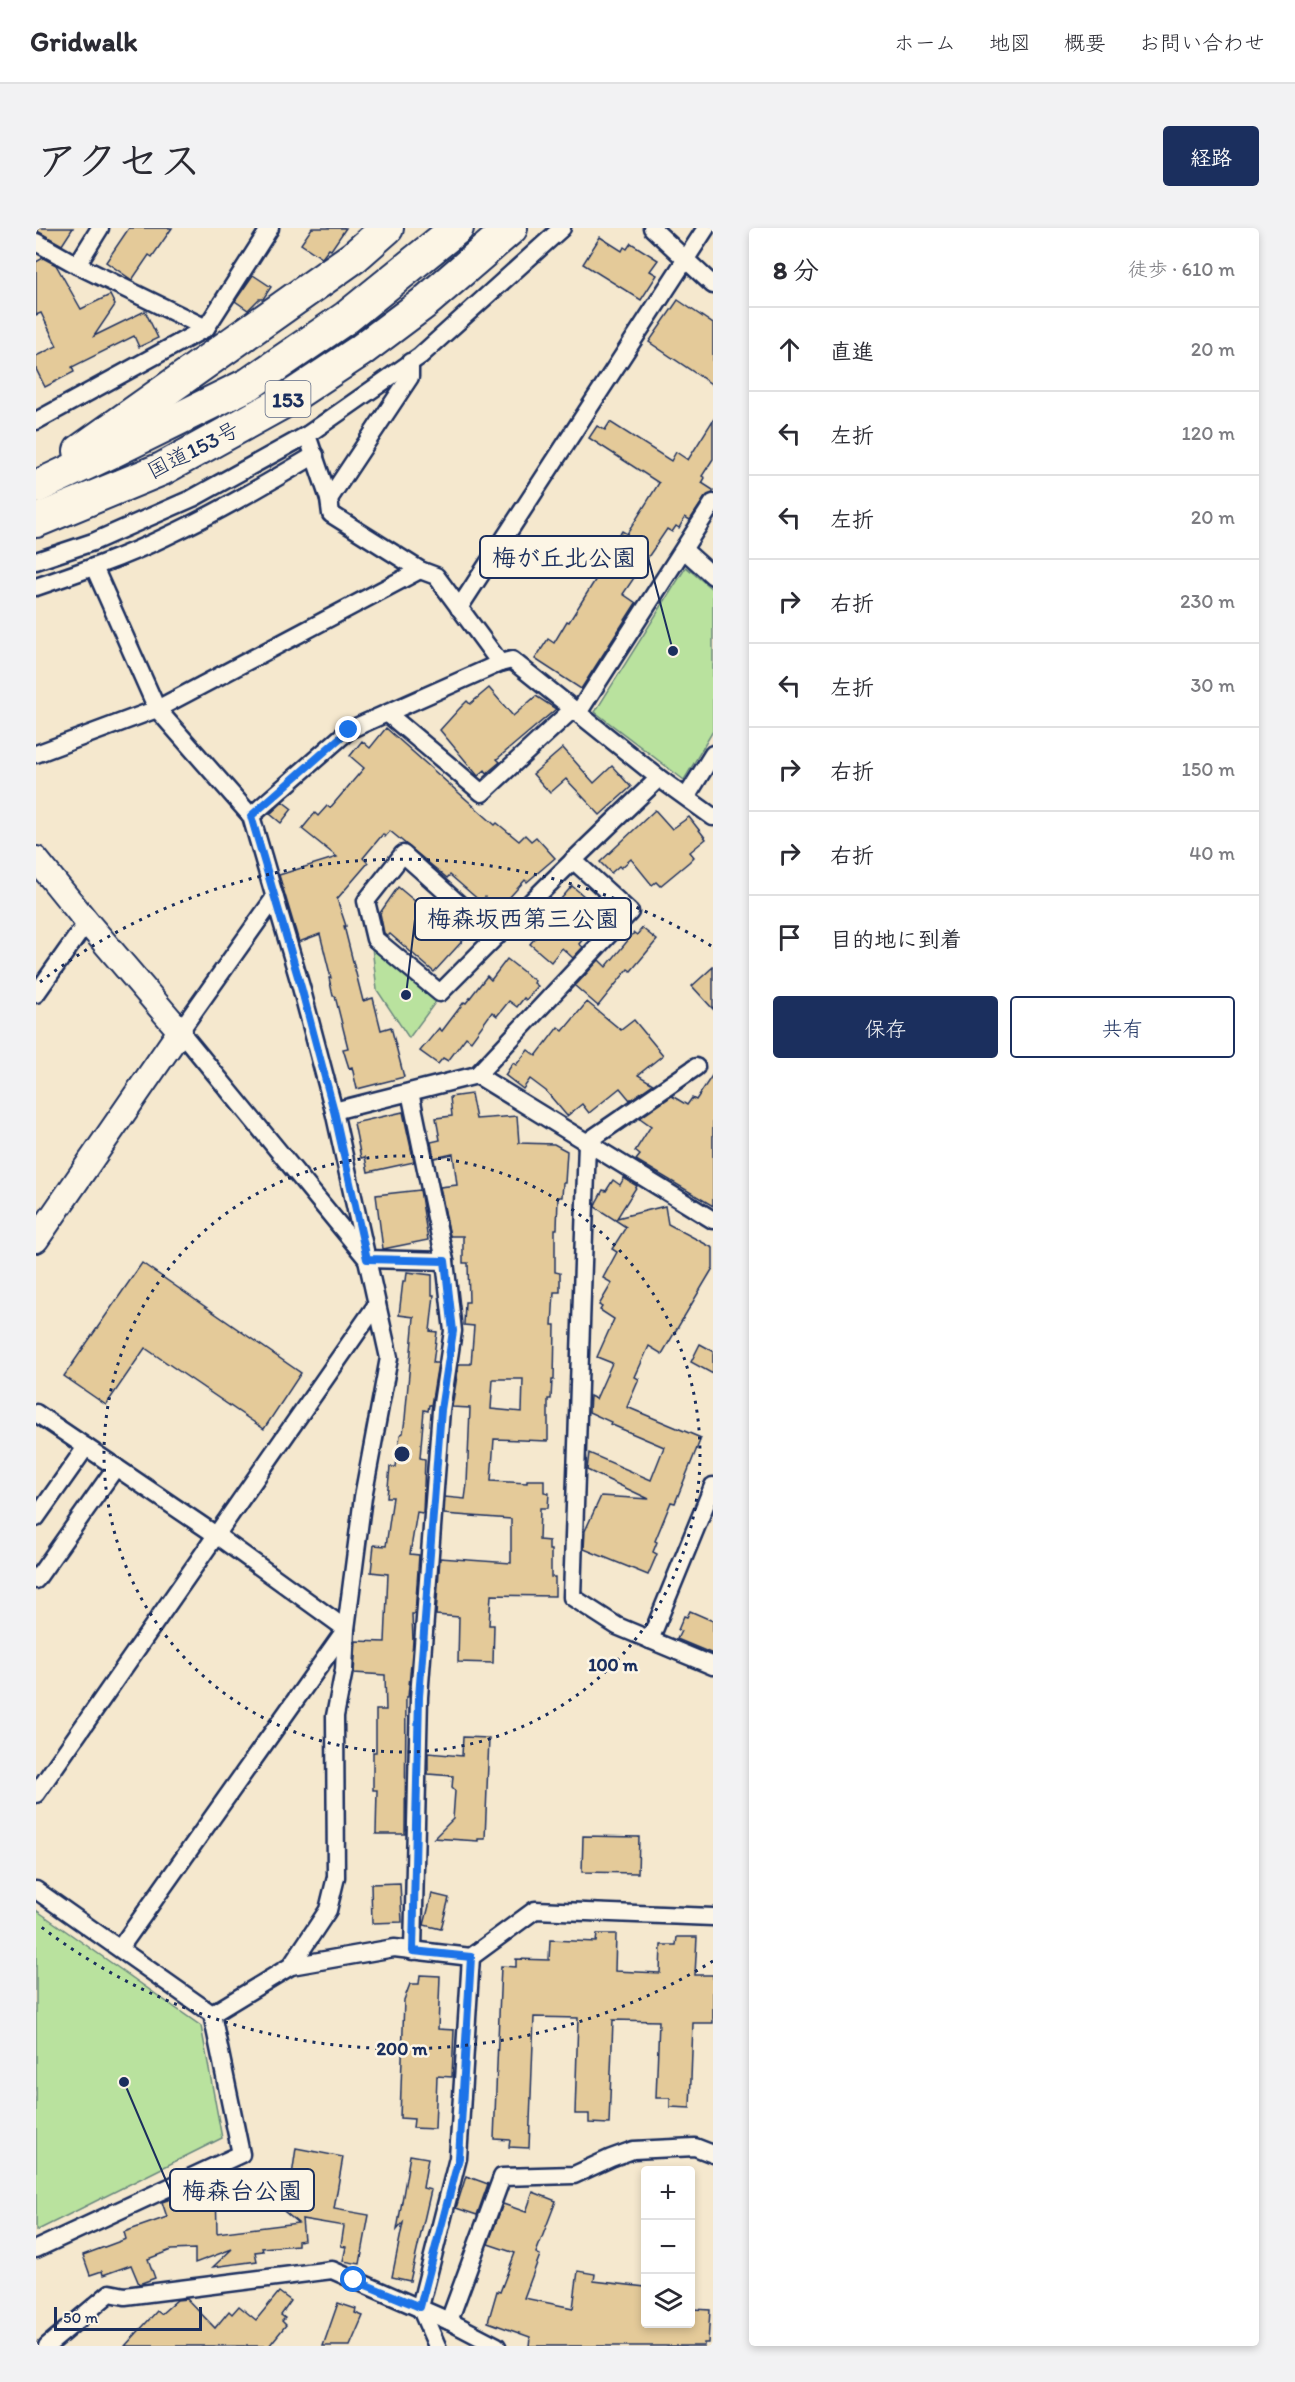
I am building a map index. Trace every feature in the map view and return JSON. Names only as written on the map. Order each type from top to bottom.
[{"type":"highway","points":[[36,486],[100,436],[354,257],[387,228]]},
{"type":"highway","name":"国道153号","points":[[36,486],[249,384],[347,317],[457,228]]},
{"type":"highway","name":"国道153号","points":[[36,521],[162,469],[280,404],[360,351],[424,303],[511,228]]},
{"type":"street","points":[[77,265],[100,228]]},
{"type":"street","points":[[36,421],[206,328],[270,228]]},
{"type":"street","points":[[36,561],[93,542],[193,498],[307,435],[410,362],[562,228]]},
{"type":"street","points":[[652,228],[713,285]]},
{"type":"street","points":[[459,608],[706,228]]},
{"type":"street","points":[[40,248],[206,328]]},
{"type":"street","points":[[329,500],[410,377],[410,362]]},
{"type":"street","points":[[307,435],[329,500],[331,514],[420,570],[436,576],[500,663]]},
{"type":"street","points":[[36,587],[94,567],[186,527],[249,495],[315,455]]},
{"type":"street","points":[[387,714],[482,793],[575,711],[684,550],[713,503]]},
{"type":"street","points":[[684,550],[713,576]]},
{"type":"street","points":[[94,567],[157,710],[251,816],[334,1111],[389,1358],[363,1497],[346,1629],[344,1670],[335,1716],[336,1876],[328,1910],[291,1966]]},
{"type":"street","points":[[36,753],[157,710],[420,570]]},
{"type":"street","points":[[251,816],[349,730],[500,663],[512,660],[659,778],[687,796],[713,817]]},
{"type":"street","points":[[687,796],[713,754]]},
{"type":"street","points":[[496,937],[403,854],[366,902],[375,939],[440,993],[659,778]]},
{"type":"street","points":[[36,859],[367,1259],[445,1261]]},
{"type":"street","points":[[334,1111],[477,1075],[630,912],[573,860]]},
{"type":"street","points":[[36,1240],[275,897]]},
{"type":"street","points":[[36,994],[87,922]]},
{"type":"street","points":[[587,1142],[696,1066]]},
{"type":"street","points":[[477,1075],[713,1220]]},
{"type":"street","points":[[410,1092],[445,1261],[453,1331],[441,1410],[419,1697],[413,1951]]},
{"type":"street","points":[[587,1142],[572,1597],[617,1626],[713,1665]]},
{"type":"street","points":[[36,1794],[378,1304]]},
{"type":"street","points":[[36,1413],[216,1535],[346,1629]]},
{"type":"street","points":[[36,1518],[86,1447]]},
{"type":"street","points":[[36,1580],[116,1467]]},
{"type":"street","points":[[650,1640],[713,1486]]},
{"type":"street","points":[[120,1948],[346,1629]]},
{"type":"street","points":[[36,1890],[212,2014],[241,2154],[36,2249]]},
{"type":"street","points":[[212,2014],[291,1966],[394,1948],[471,1957],[535,1910],[713,1917]]},
{"type":"street","points":[[437,2346],[420,2307],[459,2158],[471,1957]]},
{"type":"street","points":[[449,2321],[502,2177],[574,2175],[633,2150],[695,2147],[713,2154]]},
{"type":"street","points":[[47,2346],[110,2293],[125,2295],[332,2270],[420,2307],[497,2346]]},
{"type":"green space","points":[[686,567],[713,590],[713,731],[684,780],[595,712]]},
{"type":"green space","points":[[372,947],[437,1000],[409,1038],[377,990]]},
{"type":"green space","points":[[36,1910],[201,2026],[222,2138],[36,2231]]},
{"type":"building","points":[[36,228],[73,228],[62,245]]},
{"type":"building","points":[[129,228],[172,228],[152,257],[149,255],[132,280],[106,262]]},
{"type":"building","points":[[312,228],[346,228],[331,250],[329,249],[322,258],[301,244]]},
{"type":"building","points":[[600,237],[622,251],[624,247],[627,249],[631,243],[658,260],[650,271],[657,275],[641,300],[583,264]]},
{"type":"building","points":[[43,258],[56,265],[81,309],[110,295],[115,305],[94,336],[145,311],[158,338],[139,347],[134,336],[72,367],[74,372],[45,387],[36,369],[36,356],[57,346],[41,313],[36,315],[36,262]]},
{"type":"building","points":[[253,275],[271,287],[263,299],[259,299],[248,310],[235,301]]},
{"type":"building","points":[[678,300],[713,324],[713,385],[649,342]]},
{"type":"building","points":[[713,420],[713,459],[702,476],[705,478],[702,483],[713,490],[713,493],[705,497],[690,520],[685,517],[679,528],[676,526],[672,532],[667,529],[623,594],[636,603],[581,689],[535,659],[548,639],[554,643],[567,621],[569,622],[622,531],[627,534],[659,483],[589,438],[597,426],[605,430],[610,422],[671,461],[676,452],[688,460]]},
{"type":"building","points":[[489,688],[513,716],[536,696],[556,709],[497,759],[500,762],[487,773],[485,770],[478,776],[440,730],[467,701],[470,704]]},
{"type":"building","points":[[386,728],[495,825],[497,823],[519,841],[525,835],[531,841],[536,837],[555,858],[527,882],[525,880],[499,909],[485,897],[481,902],[450,875],[447,878],[390,831],[385,837],[383,834],[363,858],[368,863],[337,899],[346,926],[344,926],[363,1001],[373,998],[381,1030],[391,1027],[404,1077],[357,1089],[352,1067],[349,1068],[343,1049],[348,1048],[335,996],[333,996],[320,934],[299,942],[279,875],[337,857],[302,829],[315,813],[318,816],[327,806],[330,808],[364,768],[350,756],[362,741],[370,748]]},
{"type":"building","points":[[563,748],[594,783],[612,766],[631,787],[600,815],[566,779],[550,793],[533,774]]},
{"type":"building","points":[[283,802],[292,809],[281,823],[270,814]]},
{"type":"building","points":[[655,810],[672,829],[689,817],[706,839],[690,852],[694,857],[660,886],[656,882],[652,885],[631,859],[611,873],[600,862]]},
{"type":"building","points":[[572,886],[596,906],[587,918],[596,924],[579,944],[583,947],[573,958],[562,948],[551,962],[530,944],[553,917],[549,913]]},
{"type":"building","points":[[398,887],[434,917],[442,908],[468,928],[468,935],[434,972],[390,934],[388,936],[384,933],[380,913]]},
{"type":"building","points":[[642,928],[657,940],[631,971],[628,969],[598,1006],[575,986],[599,960],[606,967],[634,933],[637,935]]},
{"type":"building","points":[[507,959],[535,981],[534,983],[538,986],[526,1000],[524,998],[517,1007],[509,1001],[497,1016],[492,1012],[471,1041],[466,1037],[448,1061],[443,1058],[438,1064],[420,1051],[439,1028],[442,1031],[487,976],[491,980]]},
{"type":"building","points":[[713,967],[713,1009],[692,986]]},
{"type":"building","points":[[587,1002],[621,1030],[634,1020],[663,1055],[638,1075],[653,1084],[630,1100],[620,1088],[589,1113],[582,1104],[567,1116],[546,1091],[530,1079],[523,1089],[505,1075],[513,1063],[516,1065],[528,1050],[536,1056],[558,1027],[563,1031]]},
{"type":"building","points":[[713,1074],[713,1206],[636,1160],[640,1155],[635,1151],[651,1126],[640,1118],[672,1096],[687,1105],[692,1098],[696,1100]]},
{"type":"building","points":[[471,1094],[476,1119],[517,1116],[519,1143],[554,1144],[567,1151],[565,1183],[563,1183],[562,1197],[558,1197],[557,1229],[555,1229],[555,1272],[560,1273],[560,1292],[554,1292],[552,1325],[555,1325],[554,1380],[552,1380],[551,1399],[548,1399],[548,1441],[494,1439],[491,1481],[527,1483],[527,1480],[544,1480],[544,1492],[549,1493],[548,1508],[540,1508],[539,1540],[549,1541],[551,1577],[555,1577],[555,1596],[491,1595],[489,1625],[494,1625],[493,1663],[458,1662],[459,1617],[436,1615],[440,1558],[511,1563],[511,1519],[444,1514],[445,1497],[465,1499],[470,1408],[452,1407],[459,1364],[471,1364],[474,1326],[464,1325],[465,1302],[469,1302],[468,1263],[463,1263],[463,1236],[450,1236],[440,1187],[457,1185],[453,1154],[434,1158],[431,1142],[440,1140],[436,1118],[452,1116],[450,1097]],"holes":[[[493,1379],[523,1379],[522,1412],[491,1409]]]},
{"type":"building","points":[[403,1112],[414,1162],[368,1172],[365,1157],[361,1158],[354,1123]]},
{"type":"building","points":[[624,1178],[637,1186],[617,1218],[665,1206],[668,1224],[713,1248],[713,1268],[662,1354],[649,1346],[635,1377],[639,1379],[627,1407],[701,1438],[675,1503],[671,1502],[655,1541],[657,1542],[653,1552],[657,1554],[648,1575],[584,1549],[585,1531],[601,1496],[649,1499],[587,1470],[589,1453],[651,1480],[664,1447],[610,1424],[611,1422],[589,1412],[590,1396],[596,1399],[612,1363],[597,1357],[614,1319],[600,1310],[602,1307],[599,1305],[612,1283],[603,1278],[617,1252],[612,1249],[626,1227],[595,1207],[603,1190],[606,1191],[613,1180],[620,1185]]},
{"type":"building","points":[[420,1190],[428,1240],[383,1249],[376,1195]]},
{"type":"building","points":[[142,1263],[301,1373],[264,1429],[145,1348],[106,1405],[64,1376]]},
{"type":"building","points":[[407,1272],[432,1275],[432,1295],[434,1295],[430,1331],[437,1332],[433,1363],[438,1363],[431,1405],[428,1411],[424,1410],[420,1458],[425,1459],[423,1513],[417,1512],[410,1554],[419,1555],[415,1614],[412,1614],[413,1641],[408,1697],[406,1697],[405,1834],[376,1834],[377,1790],[373,1790],[373,1752],[376,1752],[376,1710],[386,1710],[385,1675],[354,1673],[356,1641],[385,1642],[388,1574],[371,1572],[374,1545],[386,1546],[393,1497],[387,1497],[390,1467],[396,1467],[400,1435],[403,1433],[405,1419],[414,1317],[399,1315],[403,1281],[406,1281]]},
{"type":"building","points":[[700,1344],[713,1351],[713,1374],[691,1362]]},
{"type":"building","points":[[690,1611],[713,1621],[713,1654],[677,1639],[684,1616],[687,1617]]},
{"type":"building","points":[[463,1737],[489,1738],[485,1839],[478,1839],[478,1841],[434,1838],[453,1819],[455,1791],[452,1788],[453,1776],[428,1774],[428,1753],[462,1756]]},
{"type":"building","points":[[583,1836],[639,1837],[638,1873],[582,1872]]},
{"type":"building","points":[[400,1883],[402,1922],[372,1923],[371,1884]]},
{"type":"building","points":[[432,1894],[449,1898],[441,1929],[424,1925]]},
{"type":"building","points":[[597,1934],[616,1934],[615,1971],[660,1973],[661,1945],[676,1945],[677,1937],[697,1937],[695,1975],[713,1975],[713,2023],[693,2023],[690,2108],[670,2107],[670,2098],[656,2098],[659,2021],[613,2020],[609,2124],[589,2123],[589,2114],[575,2114],[578,2018],[534,2017],[529,2148],[509,2147],[510,2140],[494,2139],[501,1966],[516,1967],[516,1959],[549,1960],[550,1940],[596,1942]]},
{"type":"building","points":[[420,1975],[440,1976],[438,2029],[454,2030],[452,2077],[437,2076],[435,2129],[413,2128],[414,2119],[400,2118],[404,2000],[410,1984],[419,1984]]},
{"type":"building","points":[[296,2148],[343,2157],[334,2209],[369,2215],[360,2264],[343,2261],[346,2247],[341,2246],[344,2226],[302,2219],[304,2240],[298,2241],[298,2245],[262,2248],[263,2251],[255,2252],[257,2261],[213,2267],[232,2249],[195,2263],[195,2249],[171,2250],[148,2259],[155,2278],[139,2284],[131,2265],[103,2275],[102,2271],[90,2275],[83,2255],[126,2239],[124,2232],[167,2217],[162,2202],[185,2194],[201,2194],[201,2188],[216,2187],[217,2233],[298,2223],[272,2201],[274,2198],[267,2192],[279,2179],[290,2189]]},
{"type":"building","points":[[410,2155],[428,2158],[423,2188],[431,2190],[410,2281],[392,2277],[403,2223],[397,2230]]},
{"type":"building","points":[[466,2176],[488,2184],[477,2215],[456,2208]]},
{"type":"building","points":[[533,2192],[556,2201],[536,2253],[540,2255],[524,2298],[573,2308],[578,2271],[595,2274],[594,2281],[641,2287],[641,2328],[695,2328],[695,2309],[710,2310],[708,2343],[704,2343],[704,2346],[529,2346],[530,2337],[488,2322],[497,2291],[500,2292],[515,2253],[488,2244],[503,2204],[526,2212]]},
{"type":"building","points":[[279,2292],[291,2301],[281,2315],[285,2318],[282,2321],[286,2325],[269,2346],[125,2346],[157,2311],[161,2314],[177,2300],[187,2299],[215,2328],[229,2311],[232,2314],[239,2306],[256,2320]]},
{"type":"building","points":[[338,2303],[356,2309],[355,2313],[363,2316],[350,2346],[323,2346]]},
{"type":"place","name":"梅が丘北公園","points":[[673,651]]},
{"type":"place","name":"梅森坂西第三公園","points":[[406,995]]},
{"type":"place","name":"梅森台公園","points":[[124,2082]]},
{"type":"route","points":[[349,730],[251,816],[301,987],[334,1111],[367,1259],[445,1261],[453,1331],[441,1410],[419,1697],[413,1951],[471,1957],[459,2158],[420,2307],[354,2280]]}]
